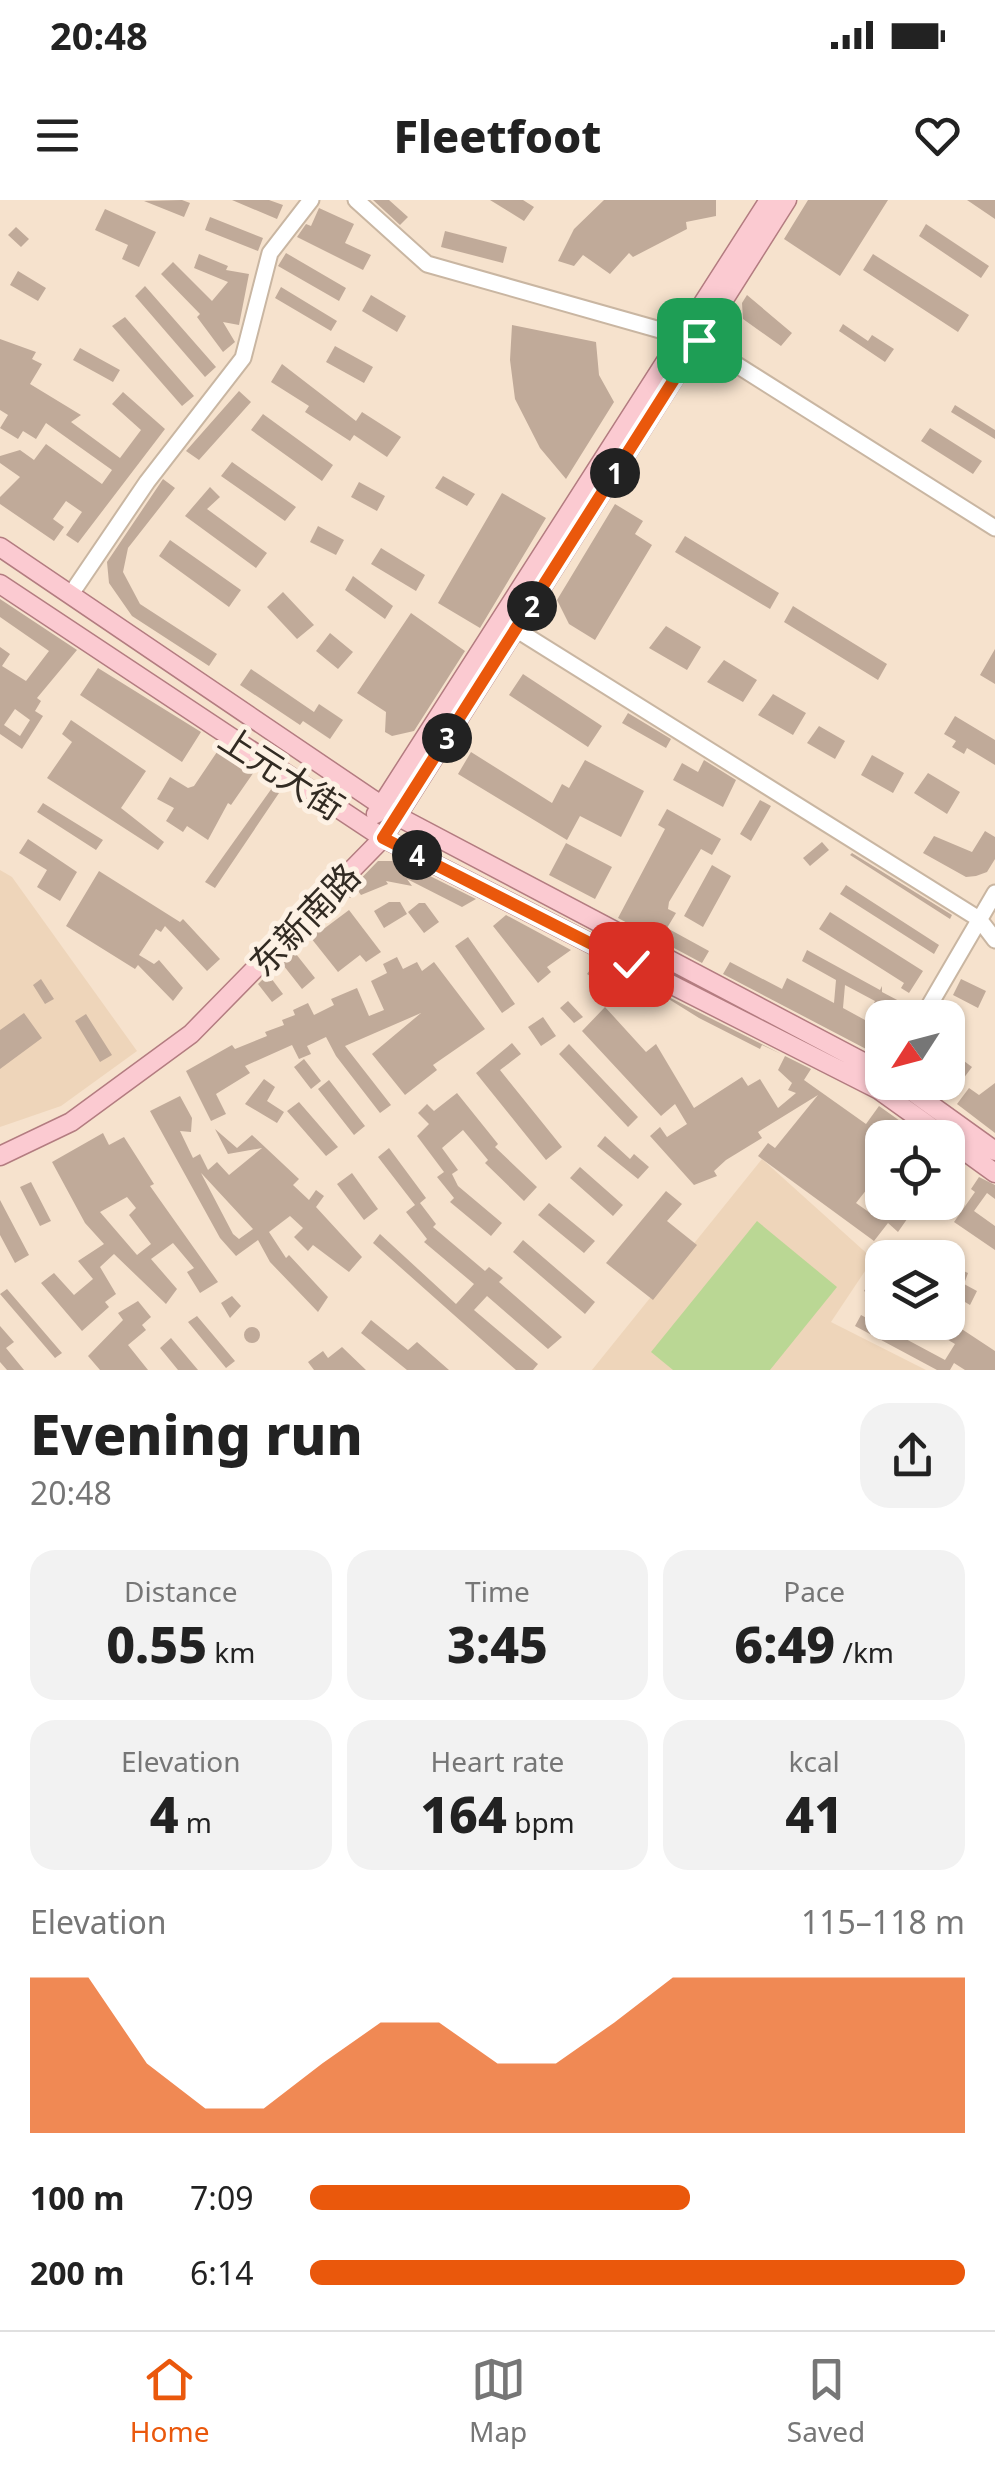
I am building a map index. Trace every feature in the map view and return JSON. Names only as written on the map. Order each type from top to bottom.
[{"type":"main road","name":"东新南路","points":[[367,827],[390,811],[517,630],[769,200]]},
{"type":"main road","name":"东新南路","points":[[0,1156],[71,1122],[191,1034],[383,838],[390,811],[691,338],[787,200]]},
{"type":"main road","name":"上元大街","points":[[0,548],[390,811],[865,1073]]},
{"type":"main road","name":"上元大街","points":[[0,584],[383,838],[865,1074]]},
{"type":"main road","name":"上元大街","points":[[903,1100],[925,1120]]},
{"type":"main road","points":[[924,1100],[995,1152]]},
{"type":"main road","name":"上元大街","points":[[965,1152],[995,1173]]},
{"type":"street","points":[[71,594],[147,482],[244,358],[270,252],[311,200]]},
{"type":"street","points":[[356,200],[427,264],[691,338],[995,528]]},
{"type":"street","points":[[517,630],[979,919],[995,940]]},
{"type":"street","points":[[932,1000],[995,893]]},
{"type":"shaded area","points":[[0,870],[12,877],[137,1051],[61,1106],[0,1127]]},
{"type":"shaded area","points":[[762,1159],[865,1252],[865,1271],[831,1322],[926,1370],[592,1370]]},
{"type":"green space","points":[[757,1221],[837,1287],[770,1370],[673,1370],[651,1352]]},
{"type":"building","points":[[232,200],[269,200],[283,205],[277,219]]},
{"type":"building","points":[[373,200],[389,200],[408,217],[400,225]]},
{"type":"building","points":[[490,200],[523,200],[534,207],[524,221]]},
{"type":"building","points":[[604,200],[716,200],[716,216],[686,222],[687,229],[633,257],[629,253],[610,274],[583,255],[574,266],[558,261],[574,229]]},
{"type":"building","points":[[808,200],[888,200],[840,276],[784,239]]},
{"type":"building","points":[[967,200],[995,200],[995,219]]},
{"type":"building","points":[[144,201],[190,203],[184,217]]},
{"type":"building","points":[[319,208],[354,224],[345,243],[371,255],[363,270],[297,237],[306,224],[311,226]]},
{"type":"building","points":[[105,209],[156,232],[139,267],[122,259],[128,245],[95,230]]},
{"type":"building","points":[[210,217],[263,238],[258,251],[205,230]]},
{"type":"building","points":[[926,224],[989,266],[981,278],[919,236]]},
{"type":"building","points":[[16,227],[29,239],[21,247],[8,235]]},
{"type":"building","points":[[445,231],[507,247],[503,263],[441,247]]},
{"type":"building","points":[[286,253],[346,288],[339,301],[278,266]]},
{"type":"building","points":[[199,254],[228,266],[226,270],[249,274],[239,325],[223,322],[235,342],[223,352],[197,317],[200,314],[161,274],[173,262],[212,301],[228,282],[194,268]]},
{"type":"building","points":[[873,254],[969,315],[958,332],[863,270]]},
{"type":"building","points":[[18,271],[46,288],[38,301],[10,285]]},
{"type":"building","points":[[145,286],[216,367],[205,377],[135,296]]},
{"type":"building","points":[[281,287],[337,321],[331,331],[275,298]]},
{"type":"building","points":[[371,295],[406,316],[397,332],[362,311]]},
{"type":"building","points":[[747,295],[792,333],[781,346],[743,319],[742,303]]},
{"type":"building","points":[[125,317],[194,396],[182,406],[112,326]]},
{"type":"building","points":[[843,324],[868,341],[872,335],[894,349],[885,362],[839,331]]},
{"type":"building","points":[[512,325],[596,342],[599,375],[614,402],[566,479],[540,448],[515,399],[510,360]]},
{"type":"building","points":[[0,339],[36,352],[32,359],[42,364],[30,384],[81,415],[71,422],[120,458],[141,430],[112,404],[123,392],[165,429],[78,543],[66,535],[82,512],[66,501],[53,519],[64,527],[54,541],[0,504],[0,497],[20,477],[0,463],[0,456],[20,450],[34,460],[46,444],[102,484],[112,470],[46,423],[36,439],[23,431],[18,439],[0,428],[8,415],[0,410]]},
{"type":"building","points":[[335,346],[373,367],[364,383],[326,362]]},
{"type":"building","points":[[80,348],[120,370],[113,382],[73,360]]},
{"type":"building","points":[[282,364],[356,421],[362,412],[401,437],[387,457],[354,435],[350,441],[305,412],[309,406],[271,382]]},
{"type":"building","points":[[239,391],[251,402],[199,460],[186,451]]},
{"type":"building","points":[[955,405],[995,430],[995,439],[951,412]]},
{"type":"building","points":[[263,414],[333,465],[322,481],[251,430]]},
{"type":"building","points":[[930,428],[982,461],[973,474],[921,441]]},
{"type":"building","points":[[232,462],[296,507],[285,521],[221,476]]},
{"type":"building","points":[[443,476],[475,494],[467,506],[435,488]]},
{"type":"building","points":[[163,479],[175,488],[128,548],[123,572],[140,604],[217,654],[209,666],[132,616],[109,583],[107,562]]},
{"type":"building","points":[[359,482],[385,496],[377,511],[351,497]]},
{"type":"building","points":[[210,487],[220,497],[207,509],[267,553],[256,568],[185,516]]},
{"type":"building","points":[[502,493],[546,518],[480,628],[438,603]]},
{"type":"building","points":[[615,504],[643,521],[635,534],[652,545],[595,640],[569,624],[557,600]]},
{"type":"building","points":[[318,526],[344,540],[336,555],[310,542]]},
{"type":"building","points":[[685,536],[779,593],[770,609],[675,552]]},
{"type":"building","points":[[170,540],[241,590],[229,607],[159,556]]},
{"type":"building","points":[[381,548],[425,575],[416,591],[371,564]]},
{"type":"building","points":[[353,576],[393,606],[385,619],[345,590]]},
{"type":"building","points":[[283,592],[314,625],[297,639],[267,607]]},
{"type":"building","points":[[0,599],[77,650],[37,698],[41,701],[35,711],[43,716],[22,749],[0,734],[0,647],[10,654],[2,666],[26,681],[49,651],[0,617]],"holes":[[[15,709],[30,720],[20,736],[4,725]]]},
{"type":"building","points":[[793,606],[887,664],[878,680],[784,622]]},
{"type":"building","points":[[411,613],[465,651],[414,731],[392,736],[385,732],[386,712],[357,693]]},
{"type":"building","points":[[666,626],[701,647],[687,670],[649,648]]},
{"type":"building","points":[[330,633],[353,652],[338,669],[316,651]]},
{"type":"building","points":[[995,649],[995,684],[980,675]]},
{"type":"building","points":[[724,660],[757,680],[743,702],[707,682]]},
{"type":"building","points":[[98,668],[201,732],[182,762],[80,695]]},
{"type":"building","points":[[251,669],[314,712],[319,704],[343,720],[330,739],[303,721],[300,725],[240,685]]},
{"type":"building","points":[[523,674],[602,726],[588,747],[509,695]]},
{"type":"building","points":[[773,694],[806,713],[793,735],[758,715]]},
{"type":"building","points":[[628,713],[671,739],[666,748],[622,723]]},
{"type":"building","points":[[955,716],[995,740],[995,765],[967,748],[964,754],[952,747],[956,741],[944,734]]},
{"type":"building","points":[[71,720],[146,771],[121,808],[164,842],[158,850],[47,778],[72,742],[62,734]]},
{"type":"building","points":[[819,726],[845,741],[835,759],[807,743]]},
{"type":"building","points":[[221,746],[256,769],[231,805],[228,803],[208,840],[187,826],[183,832],[166,821],[174,808],[157,799],[170,777],[188,788],[194,786]]},
{"type":"building","points":[[471,752],[552,803],[562,784],[569,788],[585,760],[644,791],[621,837],[580,816],[567,840],[458,774]]},
{"type":"building","points":[[872,755],[904,773],[893,793],[861,775]]},
{"type":"building","points":[[704,760],[736,780],[723,807],[673,780],[682,763],[698,772]]},
{"type":"building","points":[[928,773],[960,792],[947,814],[914,793]]},
{"type":"building","points":[[272,788],[279,793],[215,888],[205,882]]},
{"type":"building","points":[[760,800],[771,806],[751,841],[740,834]]},
{"type":"building","points":[[43,803],[103,840],[96,850],[37,812]]},
{"type":"building","points":[[667,809],[721,839],[712,855],[701,849],[669,902],[668,909],[676,913],[667,928],[709,951],[702,963],[618,918],[665,829],[658,825]]},
{"type":"building","points":[[985,831],[995,837],[995,859],[987,872],[976,876],[966,877],[923,853],[934,836],[972,852]]},
{"type":"building","points":[[28,839],[77,872],[60,901],[37,887],[47,870],[19,853]]},
{"type":"building","points":[[822,842],[829,850],[810,866],[803,858]]},
{"type":"building","points":[[566,843],[612,867],[595,899],[549,875]]},
{"type":"building","points":[[850,855],[952,915],[950,919]]},
{"type":"building","points":[[378,861],[400,861],[476,899],[462,907],[407,879],[412,886],[386,881],[388,884],[361,895],[358,891],[350,898],[346,894]]},
{"type":"building","points":[[712,865],[731,876],[703,927],[684,916]]},
{"type":"building","points":[[99,871],[180,922],[183,919],[220,959],[207,971],[165,926],[161,932],[156,929],[139,955],[154,964],[159,960],[183,988],[173,1001],[138,965],[135,969],[66,926]]},
{"type":"building","points":[[846,885],[939,945],[934,954],[840,894]]},
{"type":"building","points":[[389,902],[400,902],[407,914],[384,928],[374,911]]},
{"type":"building","points":[[425,903],[439,922],[424,933],[408,912]]},
{"type":"building","points":[[349,910],[381,952],[366,962],[360,955],[338,972],[307,933],[320,921],[325,928]]},
{"type":"building","points":[[830,912],[923,971],[909,993],[901,988],[904,983],[819,929]]},
{"type":"building","points":[[506,915],[571,950],[547,967],[551,972],[538,983],[493,926]]},
{"type":"building","points":[[468,937],[515,1004],[502,1013],[455,946]]},
{"type":"building","points":[[292,949],[315,978],[302,989],[280,961]]},
{"type":"building","points":[[807,950],[880,990],[882,986],[882,992],[897,1000],[873,1000],[845,985],[843,1008],[865,1020],[865,1048],[723,974],[730,962],[782,989],[787,978],[834,1003],[836,980],[802,961]]},
{"type":"building","points":[[397,957],[403,969],[417,962],[422,971],[434,962],[485,1029],[433,1065],[437,1070],[405,1095],[372,1054],[421,1013],[345,1046],[391,1105],[380,1113],[326,1037],[307,1046],[311,1054],[299,1059],[292,1045],[245,1066],[250,1073],[216,1094],[226,1114],[211,1121],[186,1071],[232,1045],[235,1049],[267,1036],[265,1032],[284,1025],[282,1020],[308,1003],[314,1015],[334,1005],[331,999],[357,988],[369,1016],[384,1010],[371,981],[387,973],[383,964]]},
{"type":"building","points":[[593,966],[610,976],[604,985],[587,974]]},
{"type":"building","points":[[268,974],[283,994],[272,1002],[258,984]]},
{"type":"building","points":[[41,979],[54,999],[45,1004],[33,985]]},
{"type":"building","points":[[961,979],[986,991],[978,1008],[953,995]]},
{"type":"building","points":[[651,988],[781,1054],[762,1045],[760,1049]]},
{"type":"building","points":[[568,1001],[583,1017],[574,1023],[560,1008]]},
{"type":"building","points":[[605,1007],[646,1052],[656,1044],[694,1108],[742,1077],[748,1086],[760,1079],[778,1108],[796,1093],[788,1090],[792,1083],[778,1070],[785,1056],[811,1069],[804,1080],[865,1123],[865,1192],[856,1203],[865,1209],[865,1220],[906,1220],[898,1232],[888,1223],[873,1240],[758,1156],[768,1143],[775,1148],[818,1095],[758,1132],[762,1138],[726,1160],[714,1171],[717,1176],[694,1185],[650,1136],[660,1127],[667,1137],[687,1124],[675,1104],[661,1116],[582,1031]]},
{"type":"building","points":[[24,1013],[42,1038],[0,1069],[0,1030]]},
{"type":"building","points":[[86,1014],[112,1055],[100,1062],[75,1021]]},
{"type":"building","points":[[543,1017],[556,1036],[541,1046],[528,1027]]},
{"type":"building","points":[[512,1043],[521,1054],[500,1070],[562,1147],[546,1160],[476,1073]]},
{"type":"building","points":[[569,1044],[638,1117],[628,1127],[559,1054]]},
{"type":"building","points":[[304,1059],[321,1081],[311,1089],[294,1067]]},
{"type":"building","points":[[264,1079],[275,1087],[267,1101],[284,1112],[277,1123],[245,1104]]},
{"type":"building","points":[[329,1080],[365,1126],[354,1135],[318,1089]]},
{"type":"building","points":[[995,1083],[995,1133],[957,1104],[965,1100],[969,1088],[979,1095]]},
{"type":"building","points":[[457,1093],[498,1144],[495,1147],[537,1187],[524,1201],[485,1163],[488,1160],[463,1130],[442,1148],[458,1170],[452,1174],[458,1186],[502,1223],[491,1236],[450,1202],[454,1198],[437,1177],[444,1172],[417,1136],[429,1124],[418,1113],[427,1104],[434,1111]]},
{"type":"building","points":[[180,1096],[192,1118],[191,1132],[180,1131],[193,1158],[200,1154],[208,1170],[217,1162],[229,1175],[262,1148],[228,1154],[215,1129],[237,1148],[252,1135],[299,1179],[293,1185],[309,1200],[316,1190],[324,1196],[316,1207],[362,1257],[349,1272],[313,1245],[308,1251],[294,1237],[303,1228],[290,1216],[269,1232],[286,1258],[289,1255],[328,1297],[318,1312],[270,1262],[258,1240],[236,1256],[220,1238],[150,1111]],"holes":[[[201,1173],[253,1229],[239,1239],[233,1234]]]},
{"type":"building","points":[[299,1102],[338,1147],[326,1156],[287,1111]]},
{"type":"building","points":[[879,1106],[899,1120],[869,1120]]},
{"type":"building","points":[[103,1133],[109,1145],[124,1137],[154,1184],[150,1186],[218,1282],[200,1293],[187,1272],[194,1268],[173,1243],[151,1259],[177,1289],[166,1304],[114,1254],[100,1267],[116,1294],[105,1302],[109,1307],[82,1331],[41,1283],[54,1273],[74,1295],[93,1279],[78,1261],[104,1244],[85,1223],[52,1162]],"holes":[[[127,1197],[136,1208],[129,1215],[151,1244],[137,1255],[100,1212]]]},
{"type":"building","points":[[605,1136],[630,1159],[634,1154],[649,1167],[638,1179],[597,1146]]},
{"type":"building","points":[[389,1148],[426,1198],[420,1203],[436,1224],[433,1227],[485,1271],[489,1267],[503,1278],[499,1282],[562,1337],[548,1349],[487,1296],[474,1310],[538,1364],[533,1370],[516,1370],[373,1243],[380,1234],[456,1304],[474,1284],[424,1242],[427,1239],[406,1212],[415,1205],[378,1157]]},
{"type":"building","points":[[580,1167],[623,1205],[613,1216],[570,1178]]},
{"type":"building","points":[[352,1173],[378,1209],[364,1220],[337,1184]]},
{"type":"building","points":[[979,1177],[995,1185],[995,1199],[987,1193],[974,1211],[995,1226],[995,1250],[954,1222],[965,1220],[965,1206],[975,1192],[971,1189]]},
{"type":"building","points":[[31,1182],[51,1221],[40,1226],[20,1187]]},
{"type":"building","points":[[666,1191],[682,1204],[667,1221],[697,1245],[653,1300],[606,1263]]},
{"type":"building","points":[[0,1200],[29,1255],[15,1263],[0,1235]]},
{"type":"building","points":[[549,1203],[595,1241],[584,1253],[538,1215]]},
{"type":"building","points":[[523,1240],[595,1302],[585,1314],[513,1252]]},
{"type":"building","points":[[965,1285],[977,1291],[970,1305],[965,1302]]},
{"type":"building","points":[[7,1289],[62,1353],[55,1358],[0,1294]]},
{"type":"building","points":[[232,1296],[241,1306],[230,1318],[221,1303]]},
{"type":"building","points":[[138,1301],[151,1317],[142,1325],[146,1330],[128,1345],[148,1370],[100,1370],[88,1356],[123,1320],[118,1313]]},
{"type":"building","points":[[861,1315],[865,1317],[865,1331],[855,1326]]},
{"type":"building","points":[[197,1316],[235,1361],[226,1368],[188,1322]]},
{"type":"building","points":[[371,1320],[408,1350],[417,1342],[449,1370],[407,1370],[361,1333]]},
{"type":"building","points":[[0,1326],[14,1342],[6,1348],[24,1370],[7,1370],[0,1362]]},
{"type":"building","points":[[252,1327],[260,1335],[252,1343],[244,1335]]},
{"type":"building","points":[[965,1331],[995,1351],[995,1370],[965,1370],[954,1363],[950,1370],[937,1370],[881,1340],[908,1340],[945,1360],[955,1344],[948,1340],[965,1340]]},
{"type":"building","points":[[171,1338],[198,1370],[178,1370],[160,1348]]},
{"type":"building","points":[[342,1347],[366,1370],[314,1370],[308,1362],[323,1351],[328,1358]]},
{"type":"route","points":[[631,964],[383,838],[699,340]]}]
